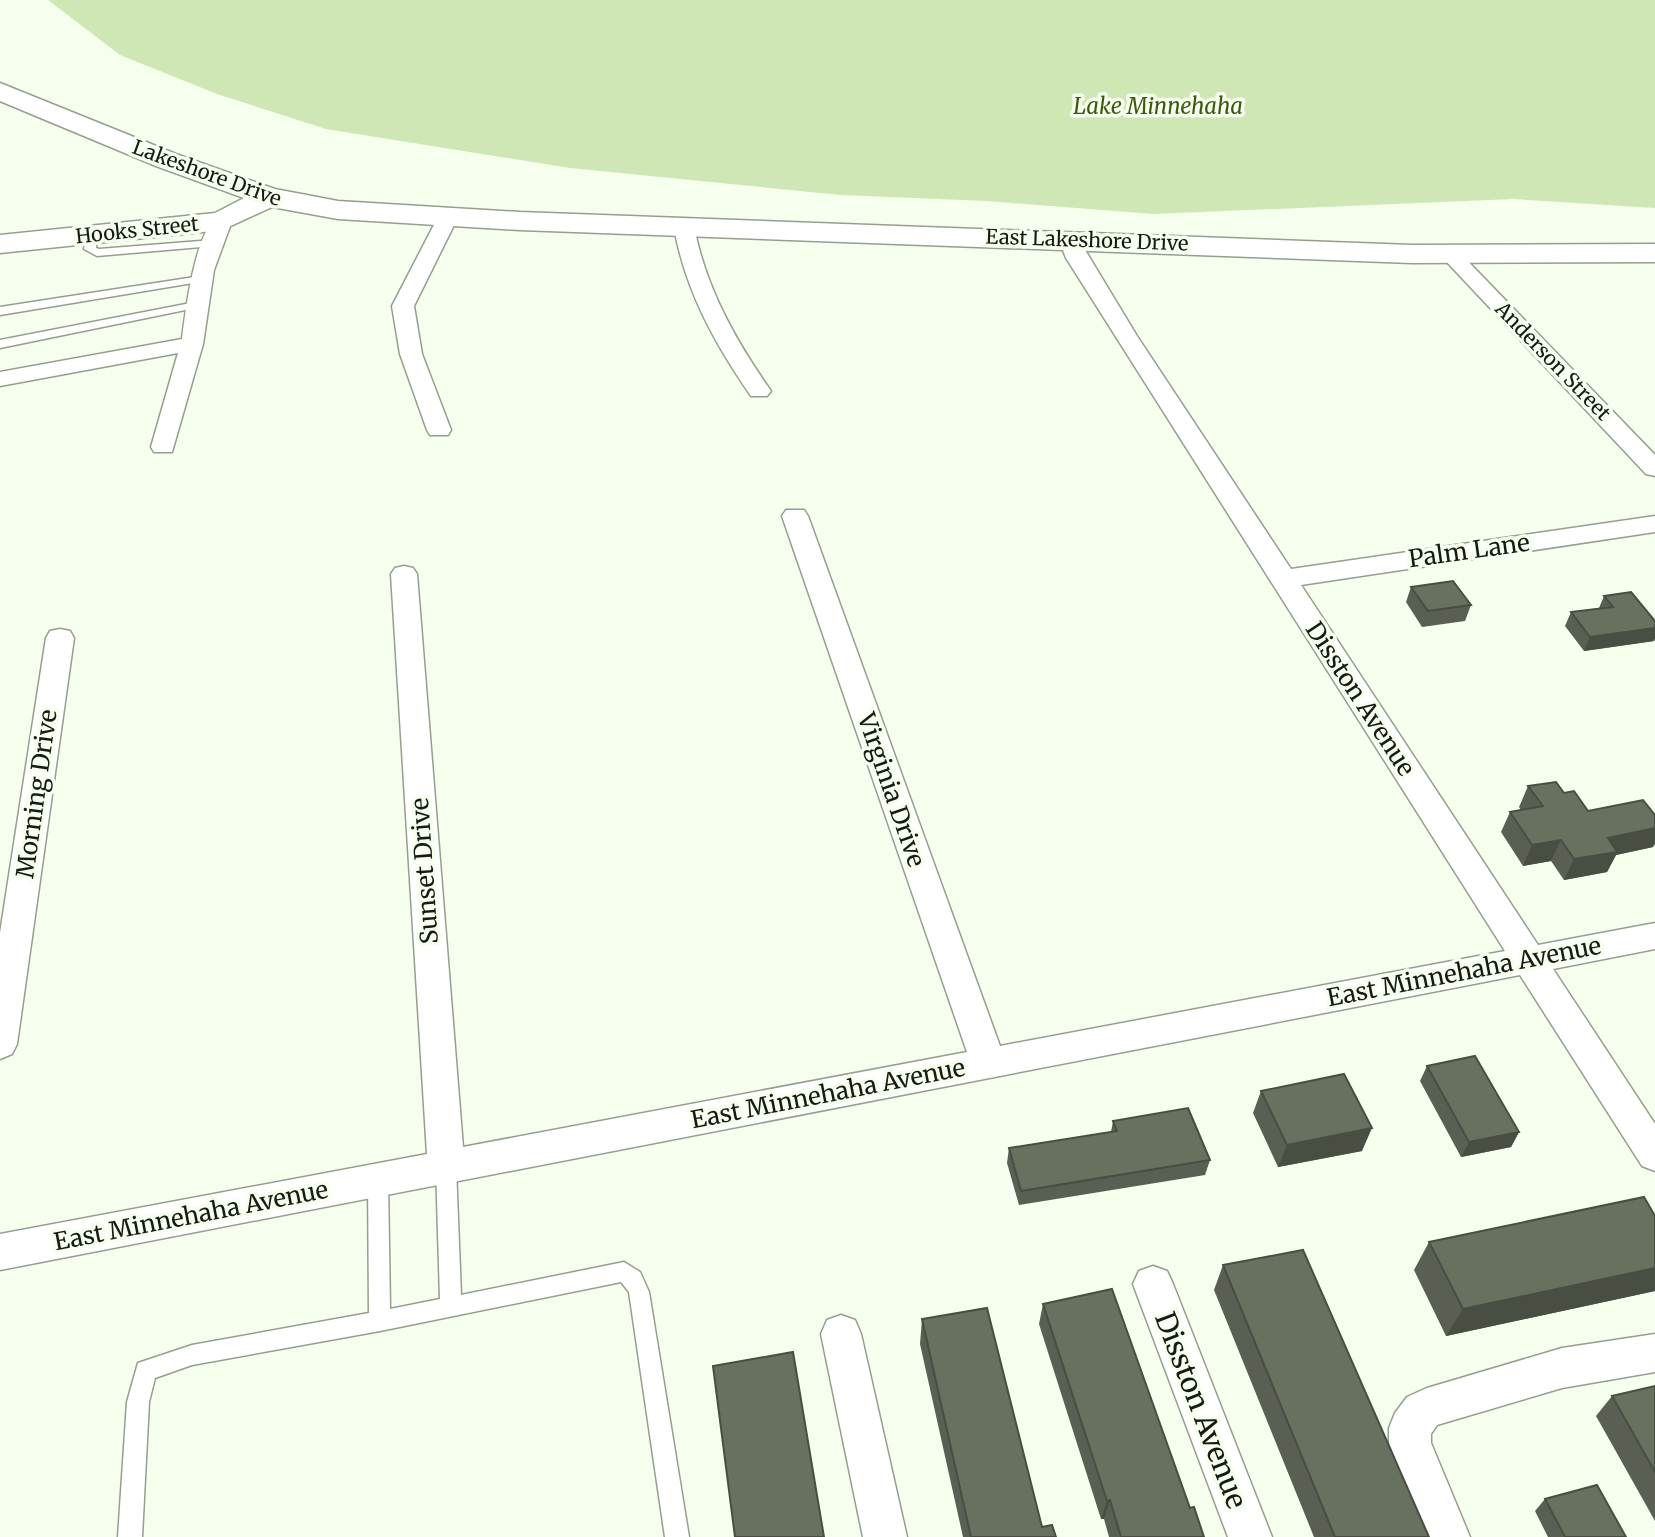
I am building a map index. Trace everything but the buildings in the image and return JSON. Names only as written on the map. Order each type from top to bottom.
[{"type":"street","name":"Lakeshore Drive","points":[[0,91],[166,160],[268,197],[338,210],[520,221]]},
{"type":"street","name":"Hooks Street","points":[[0,244],[92,234],[218,232],[268,197]]},
{"type":"street","points":[[439,430],[411,354],[403,306],[448,217]]},
{"type":"street","name":"East Lakeshore Drive","points":[[520,221],[1450,254],[1655,253]]},
{"type":"street","points":[[684,227],[686,244],[716,324],[759,391]]},
{"type":"street","points":[[163,447],[192,344],[201,279],[218,232]]},
{"type":"street","name":"Disston Avenue","points":[[1069,240],[1077,258],[1655,1155]]},
{"type":"street","name":"Anderson Street","points":[[1450,254],[1655,469]]},
{"type":"street","points":[[0,379],[192,344]]},
{"type":"street","name":"Virginia Drive","points":[[795,516],[988,1063]]},
{"type":"street","name":"Palm Lane","points":[[1283,579],[1655,524]]},
{"type":"street","name":"Sunset Drive","points":[[404,574],[446,1167]]},
{"type":"street","name":"Morning Drive","points":[[0,1044],[60,638]]},
{"type":"street","name":"East Minnehaha Avenue","points":[[0,1252],[1655,936]]},
{"type":"street","name":"Disston Avenue","points":[[1153,1284],[1250,1537]]},
{"type":"street","points":[[841,1334],[885,1537]]},
{"type":"street","points":[[1448,1537],[1410,1443],[1410,1428],[1422,1411],[1442,1402],[1562,1368],[1655,1353]]},
{"type":"lane","points":[[0,311],[201,279]]},
{"type":"lane","points":[[0,344],[196,305]]},
{"type":"lane","points":[[446,1167],[451,1307]]},
{"type":"lane","points":[[378,1180],[380,1321]]},
{"type":"lane","points":[[130,1537],[138,1402],[146,1370],[192,1355],[624,1272],[629,1273],[639,1292],[677,1537]]},
{"type":"water","name":"Lake Minnehaha","points":[[48,0],[1655,0],[1655,208],[1513,199],[1153,214],[986,201],[841,195],[570,168],[326,129],[217,94],[120,55]]}]
